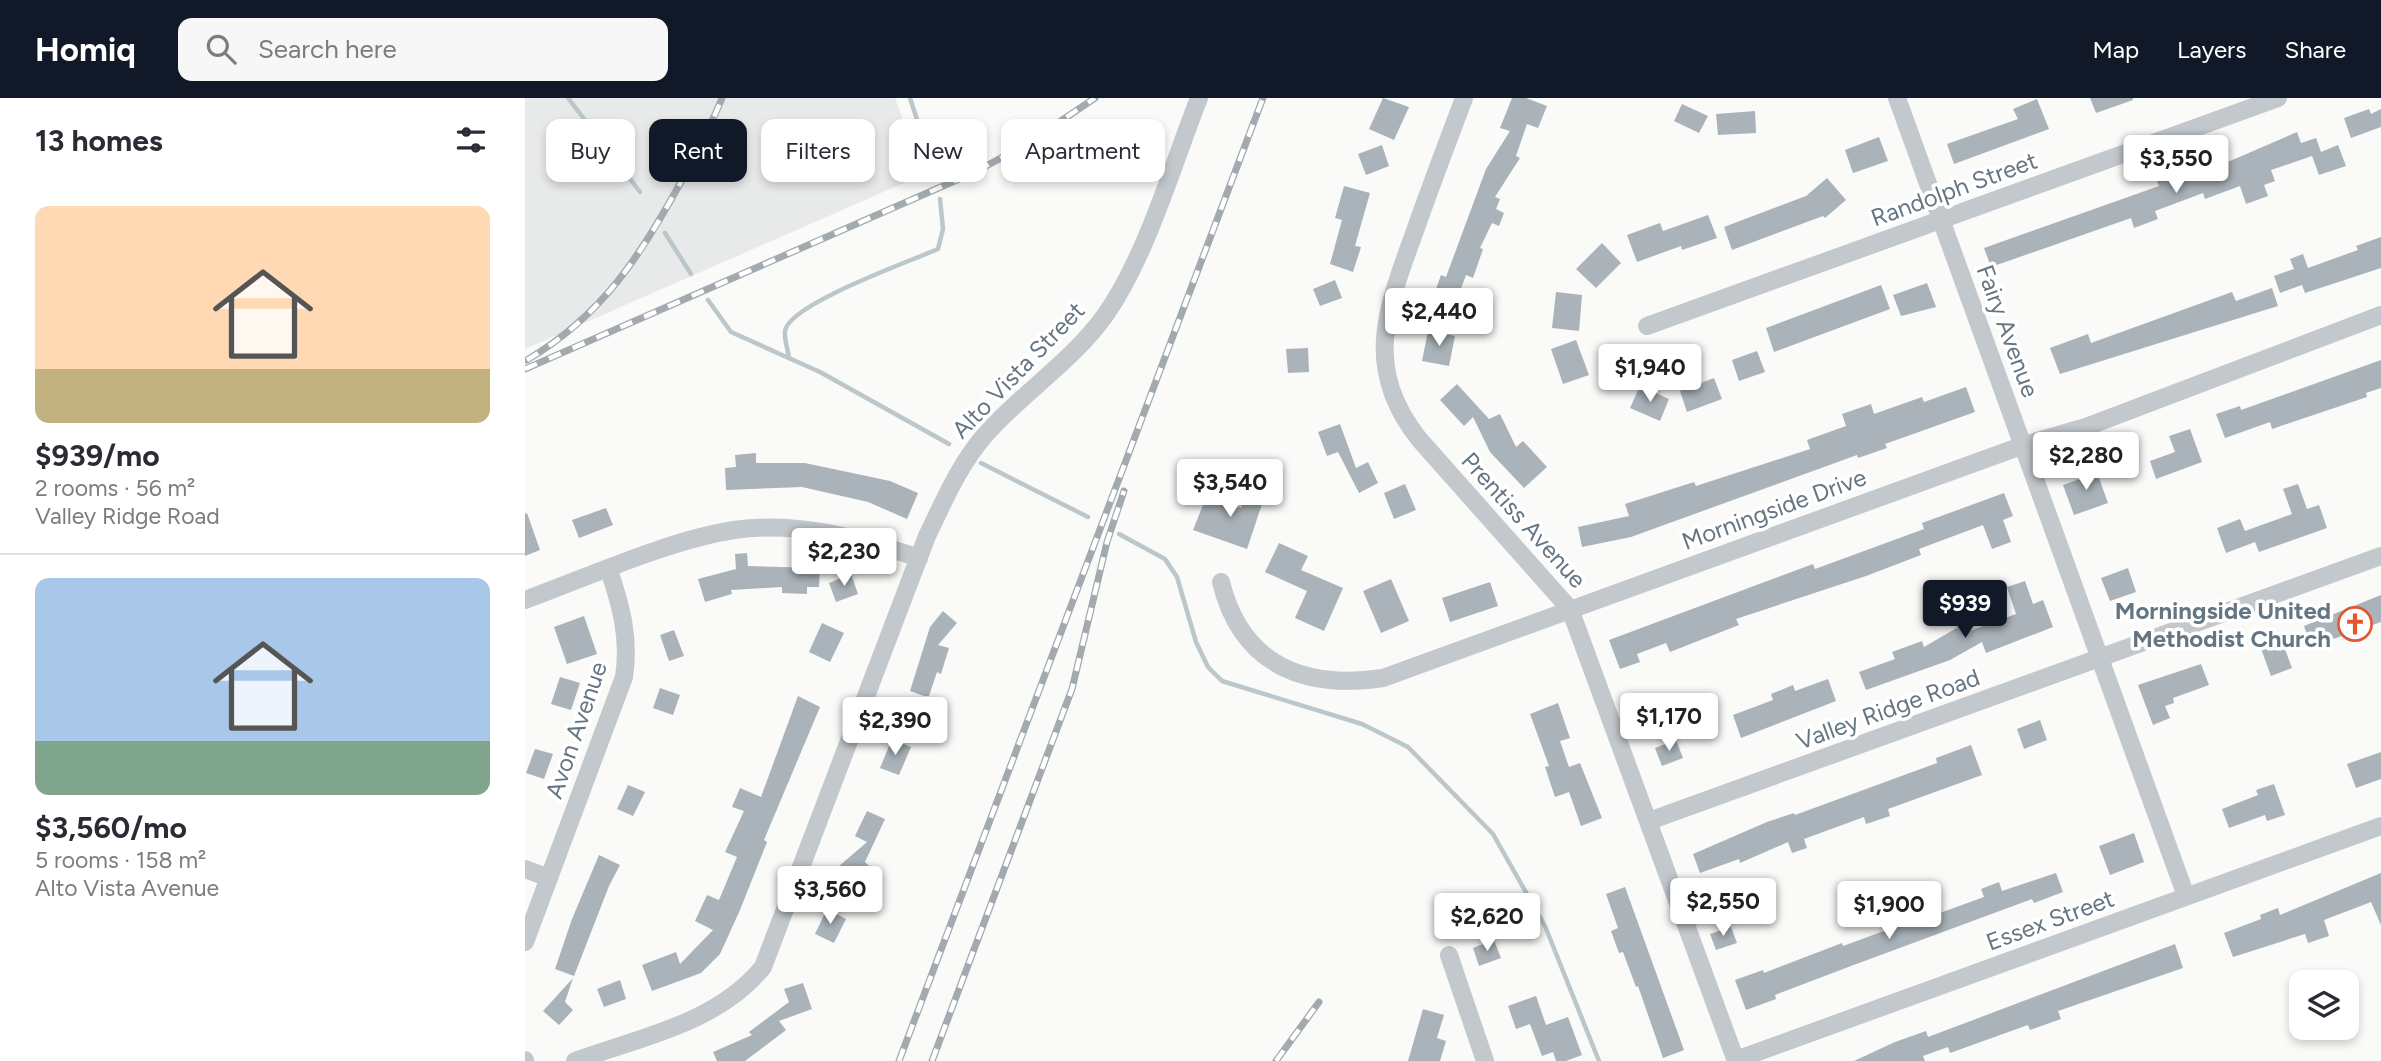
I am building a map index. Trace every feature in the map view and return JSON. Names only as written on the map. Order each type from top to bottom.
[{"type":"street","name":"Alto Vista Street","points":[[575,1061],[722,1006],[750,983],[772,947],[919,558],[958,472],[1000,419],[1095,329],[1118,296],[1199,98]]},
{"type":"street","name":"Prentiss Avenue","points":[[1464,98],[1389,301],[1383,338],[1386,376],[1399,410],[1419,439],[1570,608],[1736,1061]]},
{"type":"street","name":"Fairy Avenue","points":[[1897,98],[2186,896]]},
{"type":"street","name":"Randolph Street","points":[[1647,326],[2278,98]]},
{"type":"street","name":"Morningside Drive","points":[[1221,582],[1231,615],[1250,644],[1284,669],[1329,681],[1355,682],[1383,678],[2024,445],[2086,427],[2381,315]]},
{"type":"street","points":[[525,600],[698,538],[736,530],[783,528],[824,532],[919,558]]},
{"type":"street","name":"Valley Ridge Road","points":[[1649,821],[2381,556]]},
{"type":"street","name":"Avon Avenue","points":[[525,942],[624,677],[626,637],[622,610],[608,569]]},
{"type":"street","name":"Essex Street","points":[[1736,1061],[2381,826]]},
{"type":"street","points":[[525,869],[549,878]]},
{"type":"street","points":[[1449,955],[1485,1061]]},
{"type":"shaded area","points":[[525,98],[895,98],[902,119],[889,119],[889,182],[906,182],[525,349]]},
{"type":"building","points":[[1383,98],[1409,107],[1394,140],[1369,129]]},
{"type":"building","points":[[1512,98],[1526,98],[1547,106],[1538,128],[1527,124],[1516,156],[1520,158],[1495,197],[1500,199],[1496,209],[1504,213],[1499,226],[1492,223],[1480,248],[1483,249],[1473,278],[1466,275],[1455,305],[1433,297],[1441,275],[1446,277],[1486,169],[1510,131],[1500,128]]},
{"type":"building","points":[[2090,98],[2133,98],[2133,100],[2096,113]]},
{"type":"building","points":[[2037,99],[2049,129],[1954,164],[1947,144],[2018,119],[2013,109]]},
{"type":"building","points":[[1682,104],[1708,116],[1699,133],[1674,121]]},
{"type":"building","points":[[2369,109],[2371,114],[2381,109],[2381,127],[2351,138],[2344,118]]},
{"type":"building","points":[[1755,111],[1756,133],[1718,135],[1716,114]]},
{"type":"building","points":[[2297,132],[2301,143],[2316,138],[2321,152],[2338,145],[2346,166],[2319,175],[2312,156],[2271,170],[2275,181],[2264,185],[2268,196],[2246,204],[2240,186],[2205,199],[2203,193],[2155,211],[2158,219],[2134,228],[2131,218],[1991,267],[1984,248],[2159,186],[2157,181],[2182,172],[2184,177],[2230,161]]},
{"type":"building","points":[[1879,137],[1888,161],[1853,173],[1845,150]]},
{"type":"building","points":[[1382,145],[1389,166],[1366,175],[1358,154]]},
{"type":"building","points":[[1827,178],[1846,200],[1825,218],[1823,216],[1732,250],[1724,227],[1806,196]]},
{"type":"building","points":[[1344,186],[1370,193],[1355,246],[1361,247],[1353,272],[1330,264],[1342,220],[1335,218]]},
{"type":"building","points":[[1708,215],[1717,238],[1682,250],[1681,246],[1637,262],[1627,235],[1660,223],[1663,231]]},
{"type":"building","points":[[2381,237],[2381,268],[2305,293],[2302,285],[2280,293],[2274,276],[2294,269],[2290,259],[2303,254],[2308,268],[2358,250],[2356,246]]},
{"type":"building","points":[[1602,243],[1621,263],[1596,288],[1576,269]]},
{"type":"building","points":[[1335,280],[1342,298],[1320,306],[1313,289]]},
{"type":"building","points":[[1927,283],[1936,307],[1901,316],[1893,295]]},
{"type":"building","points":[[1881,285],[1890,309],[1774,352],[1766,328]]},
{"type":"building","points":[[2272,288],[2278,306],[2060,374],[2050,348],[2088,334],[2091,343],[2232,292],[2236,301]]},
{"type":"building","points":[[1556,292],[1582,295],[1579,331],[1552,328]]},
{"type":"building","points":[[1428,331],[1455,336],[1449,366],[1422,361]]},
{"type":"building","points":[[1576,340],[1589,375],[1563,384],[1551,349]]},
{"type":"building","points":[[1308,348],[1309,372],[1288,373],[1286,349]]},
{"type":"building","points":[[1757,351],[1765,372],[1739,381],[1732,360]]},
{"type":"building","points":[[2381,360],[2381,388],[2366,393],[2367,397],[2272,429],[2270,422],[2225,438],[2216,414],[2240,406],[2241,410]]},
{"type":"building","points":[[1714,378],[1722,399],[1687,412],[1680,391]]},
{"type":"building","points":[[1457,384],[1489,419],[1500,414],[1516,447],[1523,441],[1547,467],[1524,488],[1490,452],[1473,417],[1464,426],[1440,400]]},
{"type":"building","points":[[1640,386],[1669,399],[1660,421],[1630,408]]},
{"type":"building","points":[[1966,387],[1975,412],[1885,444],[1887,448],[1858,458],[1857,455],[1631,537],[1582,547],[1578,527],[1629,516],[1625,504],[1694,482],[1696,486],[1810,449],[1807,440],[1846,426],[1842,414],[1871,404],[1874,414],[1922,397],[1924,402]]},
{"type":"building","points":[[1340,424],[1356,468],[1368,462],[1378,483],[1359,493],[1338,452],[1327,456],[1318,432]]},
{"type":"building","points":[[2190,429],[2202,462],[2156,479],[2150,461],[2175,452],[2169,436]]},
{"type":"building","points":[[756,453],[756,463],[805,463],[890,481],[918,493],[907,519],[868,502],[802,487],[726,490],[725,468],[736,467],[735,455]]},
{"type":"building","points":[[2094,464],[2108,503],[2074,515],[2063,485],[2083,478],[2080,470]]},
{"type":"building","points":[[1405,484],[1416,510],[1394,519],[1384,493]]},
{"type":"building","points":[[2298,484],[2307,509],[2319,505],[2327,528],[2259,552],[2255,542],[2226,553],[2217,528],[2240,519],[2245,531],[2292,514],[2283,489]]},
{"type":"building","points":[[1247,489],[1265,495],[1247,549],[1193,530],[1207,495],[1241,508]]},
{"type":"building","points":[[2004,493],[2013,516],[2003,520],[2011,542],[1992,549],[1983,525],[1919,549],[1921,555],[1866,576],[1736,619],[1739,625],[1670,652],[1666,643],[1637,654],[1640,662],[1620,669],[1609,640],[1813,564],[1815,569],[1924,529],[1922,523]]},
{"type":"building","points":[[606,508],[613,525],[579,538],[572,520]]},
{"type":"building","points":[[527,513],[540,550],[525,556],[525,514]]},
{"type":"building","points":[[1279,543],[1308,556],[1301,570],[1343,588],[1324,631],[1295,618],[1307,591],[1265,572]]},
{"type":"building","points":[[747,553],[748,566],[820,568],[819,587],[807,587],[807,594],[782,593],[782,587],[731,590],[732,594],[705,602],[698,579],[736,569],[735,554]]},
{"type":"building","points":[[2128,568],[2136,592],[2110,601],[2101,578]]},
{"type":"building","points":[[851,574],[858,594],[836,602],[829,583]]},
{"type":"building","points":[[1391,579],[1409,621],[1381,633],[1363,591]]},
{"type":"building","points":[[2025,581],[2033,604],[2043,600],[2053,627],[1986,653],[1982,642],[1950,660],[1866,690],[1859,672],[1895,659],[1892,652],[1922,641],[1924,647],[1960,626],[1964,633],[2016,614],[2007,587]]},
{"type":"building","points":[[1490,582],[1498,606],[1450,622],[1442,598]]},
{"type":"building","points":[[2381,595],[2381,622],[2311,647],[2304,626]]},
{"type":"building","points":[[943,611],[957,623],[938,645],[949,648],[941,674],[937,672],[929,696],[924,696],[910,691],[930,627]]},
{"type":"building","points":[[584,616],[597,654],[567,664],[554,627]]},
{"type":"building","points":[[822,623],[844,633],[830,662],[809,652]]},
{"type":"building","points":[[674,630],[684,656],[669,661],[660,635]]},
{"type":"building","points":[[2280,636],[2292,668],[2271,676],[2259,643]]},
{"type":"building","points":[[2201,664],[2209,685],[2173,698],[2174,703],[2165,706],[2170,718],[2153,725],[2138,685]]},
{"type":"building","points":[[560,677],[580,683],[571,710],[551,704]]},
{"type":"building","points":[[1828,679],[1836,701],[1741,738],[1733,715],[1773,700],[1771,694],[1793,685],[1795,691]]},
{"type":"building","points":[[660,688],[680,695],[673,715],[653,708]]},
{"type":"building","points":[[798,696],[820,707],[720,954],[701,973],[652,991],[642,965],[676,952],[680,964],[713,930],[695,921],[707,895],[719,900],[737,857],[725,852],[744,811],[732,807],[740,788],[761,797]]},
{"type":"building","points":[[1558,703],[1570,738],[1560,741],[1569,767],[1580,763],[1602,818],[1581,826],[1569,792],[1555,797],[1545,767],[1549,766],[1530,714]]},
{"type":"building","points":[[913,710],[919,724],[905,730],[899,716]]},
{"type":"building","points":[[2040,720],[2047,740],[2024,749],[2017,729]]},
{"type":"building","points":[[892,739],[911,747],[899,775],[880,768]]},
{"type":"building","points":[[1676,740],[1683,758],[1662,766],[1655,748]]},
{"type":"building","points":[[1971,745],[1982,775],[1888,809],[1890,816],[1866,824],[1864,817],[1804,839],[1807,848],[1792,853],[1788,842],[1740,863],[1739,859],[1700,873],[1693,854],[1767,822],[1794,813],[1795,815],[1937,763],[1936,758]]},
{"type":"building","points":[[535,749],[553,754],[544,779],[526,773]]},
{"type":"building","points":[[2381,752],[2381,779],[2356,788],[2347,764]]},
{"type":"building","points":[[2274,784],[2285,815],[2267,821],[2265,815],[2229,828],[2222,809],[2258,795],[2256,790]]},
{"type":"building","points":[[628,785],[645,792],[633,816],[617,809]]},
{"type":"building","points":[[867,811],[885,819],[865,862],[869,866],[852,882],[838,867],[867,842],[855,836]]},
{"type":"building","points":[[2134,833],[2144,862],[2110,875],[2099,846]]},
{"type":"building","points":[[599,855],[620,865],[609,886],[574,976],[555,969],[572,919]]},
{"type":"building","points":[[2056,873],[2063,892],[2034,903],[2032,899],[1851,966],[1775,995],[1776,999],[1746,1010],[1735,980],[1763,970],[1764,973],[1842,943],[1843,946],[1903,924],[1902,922],[1924,913],[1926,918],[1984,897],[1981,889],[1999,882],[2002,891]]},
{"type":"building","points":[[2381,873],[2381,925],[2371,902],[2324,920],[2329,936],[2308,943],[2305,934],[2233,957],[2224,933],[2261,919],[2260,915],[2278,908],[2280,915]]},
{"type":"building","points":[[1625,887],[1684,1050],[1663,1058],[1638,986],[1636,987],[1623,952],[1619,953],[1611,931],[1618,928],[1606,894]]},
{"type":"building","points":[[827,909],[846,919],[834,943],[815,934]]},
{"type":"building","points":[[1731,927],[1737,943],[1716,950],[1710,934]]},
{"type":"building","points":[[1494,940],[1501,958],[1479,966],[1473,948]]},
{"type":"building","points":[[2175,944],[2183,968],[2058,1011],[2061,1019],[2030,1030],[2028,1025],[1950,1053],[1948,1047],[1923,1056],[1925,1061],[1854,1061],[1895,1042],[1926,1031],[1928,1037]]},
{"type":"building","points":[[573,978],[565,1002],[573,1010],[559,1025],[543,1011]]},
{"type":"building","points":[[620,980],[626,999],[604,1007],[597,989]]},
{"type":"building","points":[[803,983],[812,1009],[779,1021],[786,1030],[745,1061],[717,1061],[713,1052],[752,1035],[749,1032],[789,1002],[784,989]]},
{"type":"building","points":[[1536,996],[1546,1025],[1568,1017],[1582,1055],[1566,1061],[1556,1061],[1553,1052],[1542,1056],[1530,1024],[1516,1029],[1508,1006]]},
{"type":"building","points":[[1423,1009],[1444,1015],[1437,1038],[1446,1041],[1440,1061],[1408,1061]]},
{"type":"waterway","points":[[568,98],[640,192]]},
{"type":"waterway","points":[[910,98],[917,119]]},
{"type":"waterway","points":[[789,358],[785,331],[792,320],[807,308],[853,284],[938,249],[943,229],[940,199]]},
{"type":"waterway","points":[[665,233],[691,274]]},
{"type":"waterway","points":[[708,300],[731,332],[820,372],[949,444]]},
{"type":"waterway","points":[[981,463],[1088,517]]},
{"type":"waterway","points":[[1119,534],[1165,559],[1177,577],[1196,642],[1208,667],[1222,681],[1362,724],[1408,747],[1493,834],[1545,926],[1599,1061]]},
{"type":"railway","points":[[527,360],[578,323],[618,281],[651,233],[682,180],[722,98]]},
{"type":"railway","points":[[525,369],[975,172],[1025,145],[1095,98]]},
{"type":"railway","points":[[899,1061],[1263,98]]},
{"type":"railway","points":[[932,1061],[1072,689],[1107,542],[1124,491]]},
{"type":"railway","points":[[1276,1061],[1319,1002]]},
{"type":"place","name":"Morningside United Methodist Church","points":[[2355,624]]}]
